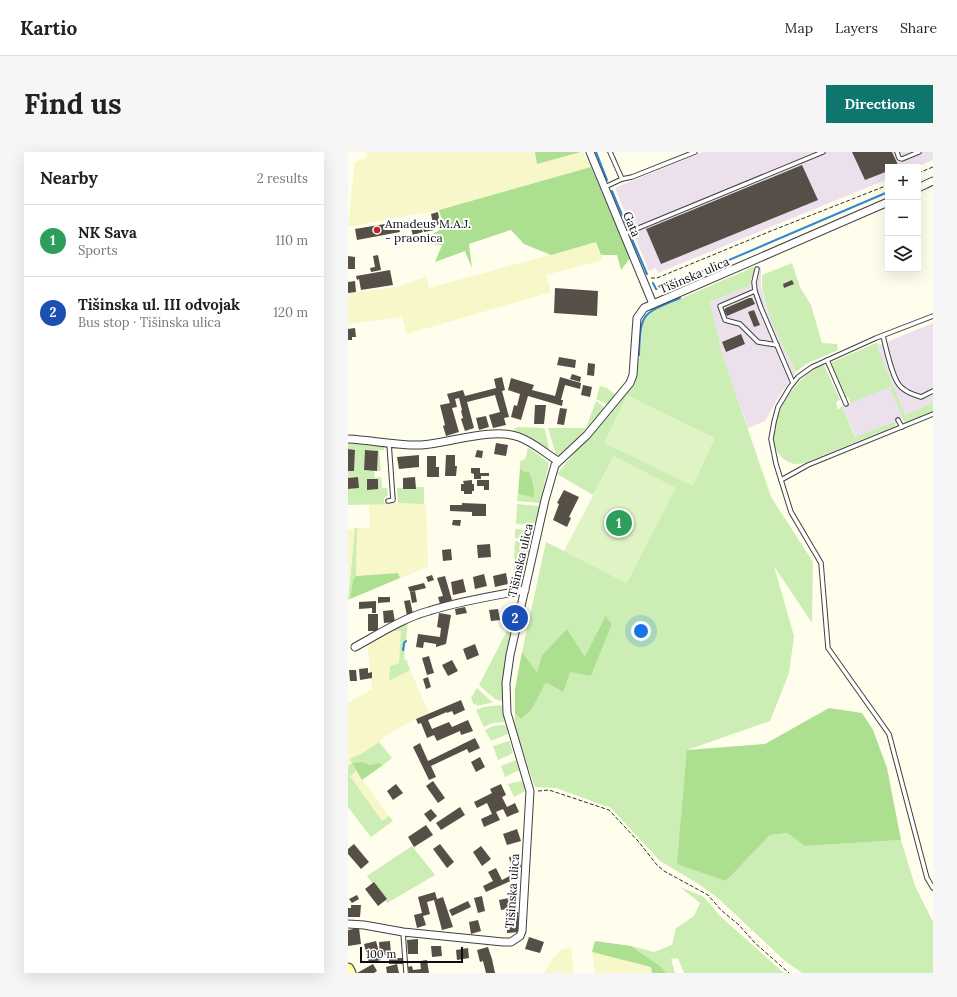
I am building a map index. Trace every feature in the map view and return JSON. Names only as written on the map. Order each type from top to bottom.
[{"type":"main road","points":[[348,969],[350,973]]},
{"type":"street","name":"Gata","points":[[590,152],[653,304]]},
{"type":"street","points":[[921,187],[933,181]]},
{"type":"street","name":"Tišinska ulica","points":[[348,924],[364,925],[403,932],[503,942],[511,942],[520,936],[522,930],[530,791],[506,713],[506,690],[510,655],[545,500],[554,468],[558,461],[568,454],[586,436],[630,383],[633,375],[637,318],[644,308],[885,203]]},
{"type":"street","points":[[348,439],[420,445],[484,435],[512,435],[526,440],[558,461]]},
{"type":"street","points":[[355,647],[405,621],[428,611],[525,590]]},
{"type":"lane","points":[[610,152],[622,179]]},
{"type":"lane","points":[[605,187],[622,179],[632,177],[695,152]]},
{"type":"lane","points":[[624,234],[823,152]]},
{"type":"lane","points":[[897,152],[899,158],[902,159],[919,152]]},
{"type":"lane","points":[[757,269],[754,282],[755,291],[793,383]]},
{"type":"lane","points":[[755,291],[720,306],[725,320],[740,324],[758,342],[777,345]]},
{"type":"lane","points":[[933,316],[827,360],[812,367],[798,377],[778,407],[771,439],[791,512],[821,563],[828,648],[889,734],[927,878],[933,888]]},
{"type":"lane","points":[[883,336],[896,380],[900,387],[921,397],[933,391]]},
{"type":"lane","points":[[827,360],[846,404]]},
{"type":"lane","points":[[781,480],[808,465],[933,414]]},
{"type":"lane","points":[[898,420],[902,427]]},
{"type":"lane","points":[[388,501],[393,500],[389,443]]},
{"type":"lane","points":[[403,932],[406,973]]},
{"type":"path","points":[[921,172],[933,167]]},
{"type":"path","points":[[643,279],[657,278],[885,186]]},
{"type":"path","points":[[530,791],[549,790],[609,810],[657,865],[664,871],[708,895],[721,910],[789,973]]},
{"type":"shaded area","points":[[703,152],[933,152],[933,160],[921,165],[921,164],[885,164],[885,180],[658,273],[656,268],[649,271],[615,188]]},
{"type":"shaded area","points":[[756,266],[761,267],[761,286],[766,307],[796,372],[778,398],[765,421],[748,428],[722,353],[710,302],[749,286]]},
{"type":"shaded area","points":[[933,323],[933,403],[905,415],[877,346]]},
{"type":"shaded area","points":[[890,386],[903,418],[856,437],[842,406]]},
{"type":"green space","points":[[367,152],[535,152],[537,164],[583,152],[591,167],[439,210],[348,227],[355,162],[366,158]]},
{"type":"green space","points":[[535,152],[581,152],[537,164]]},
{"type":"green space","points":[[591,167],[630,258],[621,270],[617,255],[601,255],[596,242],[551,255],[524,244],[511,230],[469,244],[472,268],[465,251],[435,262],[442,245],[419,243],[444,227],[439,210]]},
{"type":"green space","points":[[596,242],[603,260],[546,275],[551,292],[407,334],[402,317],[348,324],[348,293],[396,287],[426,277],[429,288]]},
{"type":"green space","points":[[792,263],[800,287],[811,305],[822,343],[837,344],[838,350],[806,364],[796,372],[773,325],[765,301],[762,275]]},
{"type":"green space","points":[[756,266],[749,286],[710,302],[722,353],[771,497],[813,562],[812,623],[774,566],[794,636],[789,673],[770,721],[687,750],[726,881],[770,835],[787,833],[805,846],[901,840],[915,886],[933,922],[933,973],[802,973],[785,961],[718,898],[697,883],[660,861],[611,808],[556,788],[535,787],[514,724],[515,714],[523,719],[532,709],[546,682],[570,672],[591,676],[612,624],[604,617],[585,658],[567,629],[542,655],[537,672],[522,652],[546,542],[627,583],[614,456],[593,495],[557,474],[632,382],[640,355],[643,320],[651,312],[659,308]]},
{"type":"green space","points":[[876,343],[880,344],[877,346],[905,415],[933,403],[933,411],[905,422],[902,419],[903,418],[890,387],[850,403],[848,397],[846,398],[832,362]]},
{"type":"green space","points":[[824,365],[840,400],[836,402],[838,410],[842,406],[855,437],[896,421],[895,426],[807,462],[798,464],[789,462],[784,459],[776,449],[774,436],[776,421],[782,406],[802,379],[813,370]]},
{"type":"green space","points":[[600,386],[607,388],[615,395],[607,404],[596,399]]},
{"type":"green space","points":[[627,395],[715,438],[693,486],[604,443]]},
{"type":"green space","points":[[596,401],[603,406],[604,409],[564,453],[561,455],[556,455],[548,428],[586,428]]},
{"type":"green space","points":[[518,427],[545,429],[550,452],[525,435],[514,430]]},
{"type":"green space","points":[[348,443],[384,446],[384,450],[379,450],[381,471],[374,471],[375,478],[381,477],[382,488],[387,488],[388,496],[384,498],[384,503],[396,504],[348,505],[348,489],[359,488],[358,477],[348,478],[348,471],[354,470],[355,450],[348,449]],"holes":[[[365,450],[378,451],[376,470],[364,470]]]},
{"type":"green space","points":[[528,447],[549,463],[540,503],[517,501],[518,494],[532,497],[533,490],[529,472],[522,471],[520,468],[520,461],[526,458]]},
{"type":"green space","points":[[614,456],[676,488],[627,583],[564,551]]},
{"type":"green space","points":[[520,468],[522,471],[529,472],[533,484],[534,497],[518,494]]},
{"type":"green space","points":[[424,487],[424,504],[398,503],[397,488]]},
{"type":"green space","points":[[369,504],[426,504],[428,567],[400,578],[398,573],[356,576],[357,528],[370,528]]},
{"type":"green space","points":[[517,504],[540,506],[535,525],[516,524]]},
{"type":"green space","points":[[355,528],[348,592],[348,530]]},
{"type":"green space","points":[[355,528],[357,528],[356,576],[353,580],[350,599],[348,600]]},
{"type":"green space","points":[[515,529],[533,530],[532,541],[515,538]]},
{"type":"green space","points":[[515,541],[531,544],[522,585],[520,586],[520,580],[513,581]]},
{"type":"green space","points":[[398,573],[400,578],[350,599],[353,580],[356,576]]},
{"type":"green space","points":[[512,604],[517,605],[509,640],[503,700],[501,701],[495,699],[479,685],[507,631]]},
{"type":"green space","points":[[605,616],[612,624],[591,676],[570,672],[563,692],[546,682],[532,709],[522,719],[515,714],[515,689],[522,652],[537,672],[542,655],[567,629],[585,657]]},
{"type":"green space","points":[[408,621],[404,660],[406,659],[410,670],[389,681],[390,666],[399,663],[401,631],[393,631],[394,628]]},
{"type":"green space","points":[[394,628],[401,631],[399,663],[389,681],[410,670],[429,713],[398,728],[361,754],[351,759],[352,763],[348,766],[348,703],[372,689],[367,642]]},
{"type":"green space","points":[[477,688],[494,702],[477,706],[476,703],[474,705],[471,698]]},
{"type":"green space","points":[[500,705],[504,707],[505,722],[492,723],[484,727],[476,710],[484,707]]},
{"type":"green space","points":[[829,708],[862,713],[873,730],[887,768],[901,840],[805,846],[787,833],[770,835],[726,881],[677,864],[687,750],[765,744]]},
{"type":"green space","points":[[493,726],[506,726],[508,734],[491,741],[485,730]]},
{"type":"green space","points":[[509,741],[513,753],[498,760],[493,746]]},
{"type":"green space","points":[[379,742],[392,758],[383,765],[352,763],[350,759],[361,754]]},
{"type":"green space","points":[[516,760],[519,770],[505,777],[501,766]]},
{"type":"green space","points":[[361,762],[370,765],[379,763],[383,765],[362,780],[352,763]]},
{"type":"green space","points":[[352,763],[356,771],[350,776],[382,821],[389,816],[393,821],[371,837],[348,807],[348,766]]},
{"type":"green space","points":[[356,771],[389,816],[382,821],[350,776]]},
{"type":"green space","points":[[522,781],[525,791],[514,797],[508,784]]},
{"type":"green space","points":[[412,846],[435,875],[387,903],[367,876]]},
{"type":"green space","points":[[680,887],[704,897],[720,916],[784,973],[684,973],[678,958],[671,959],[675,973],[666,973],[660,966],[631,946],[654,952],[672,945],[676,928],[694,916],[700,903]]},
{"type":"green space","points":[[595,941],[631,946],[660,966],[666,973],[652,973],[651,967],[592,952]]},
{"type":"green space","points":[[571,948],[574,973],[544,973],[560,950]]},
{"type":"green space","points":[[592,952],[651,967],[652,973],[595,973]]},
{"type":"building","points":[[852,152],[892,152],[898,164],[885,164],[885,172],[865,180]]},
{"type":"building","points":[[802,165],[818,200],[661,264],[646,229]]},
{"type":"building","points":[[438,212],[440,224],[433,226],[434,230],[424,232],[423,226],[433,224],[431,214]]},
{"type":"building","name":"Amadeus M.A.J. - praonica","points":[[397,222],[400,232],[357,240],[355,229]]},
{"type":"building","points":[[421,227],[423,232],[413,235],[411,229]]},
{"type":"building","points":[[378,255],[381,270],[371,272],[370,268],[375,267],[373,256]]},
{"type":"building","points":[[348,256],[355,257],[355,269],[348,269]]},
{"type":"building","points":[[390,270],[393,285],[361,290],[359,279],[357,280],[356,276]]},
{"type":"building","points":[[792,280],[794,284],[784,288],[783,284]]},
{"type":"building","points":[[355,281],[356,292],[348,293],[348,282]]},
{"type":"building","points":[[555,288],[598,291],[597,316],[554,313]]},
{"type":"building","points":[[752,298],[755,304],[727,316],[724,310],[726,308]]},
{"type":"building","points":[[754,310],[760,325],[754,327],[748,312]]},
{"type":"building","points":[[355,328],[356,337],[352,337],[352,340],[348,340],[348,329]]},
{"type":"building","points":[[741,334],[745,344],[726,352],[722,342]]},
{"type":"building","points":[[559,357],[576,360],[575,368],[557,365]]},
{"type":"building","points":[[588,363],[595,364],[594,376],[587,375]]},
{"type":"building","points":[[572,374],[581,377],[580,382],[570,379]]},
{"type":"building","points":[[502,377],[505,390],[502,391],[509,417],[504,418],[506,425],[493,428],[489,415],[500,412],[495,395],[467,402],[474,428],[465,431],[461,419],[463,418],[459,398],[455,399],[457,407],[452,408],[459,432],[446,436],[440,405],[450,403],[447,394],[463,390],[465,396],[496,388],[494,379]]},
{"type":"building","points":[[560,377],[581,383],[580,389],[565,385],[561,400],[563,400],[562,406],[528,396],[521,420],[511,417],[514,405],[517,406],[520,394],[508,390],[511,378],[534,385],[532,390],[555,396]]},
{"type":"building","points":[[583,385],[592,387],[590,397],[581,395]]},
{"type":"building","points":[[535,405],[546,405],[544,424],[534,424]]},
{"type":"building","points":[[560,408],[567,409],[564,425],[557,424]]},
{"type":"building","points":[[486,416],[489,427],[479,430],[476,418]]},
{"type":"building","points":[[496,443],[508,445],[506,456],[494,454]]},
{"type":"building","points":[[348,449],[355,450],[354,471],[348,471]]},
{"type":"building","points":[[365,450],[378,451],[377,471],[364,470]]},
{"type":"building","points":[[477,450],[483,451],[482,458],[475,457]]},
{"type":"building","points":[[419,455],[419,467],[399,469],[397,457]]},
{"type":"building","points":[[446,455],[455,455],[455,466],[457,466],[456,476],[445,476]]},
{"type":"building","points":[[427,456],[436,456],[436,467],[439,467],[439,477],[427,477]]},
{"type":"building","points":[[471,468],[480,468],[480,473],[489,473],[489,476],[481,476],[481,479],[474,479],[474,474],[471,473]]},
{"type":"building","points":[[358,477],[359,488],[348,489],[348,478]]},
{"type":"building","points":[[415,477],[416,489],[403,489],[403,478]]},
{"type":"building","points":[[367,479],[378,479],[378,489],[367,490]]},
{"type":"building","points":[[472,480],[472,484],[474,484],[474,491],[472,491],[472,494],[464,494],[464,491],[461,491],[461,484],[464,484],[463,481]]},
{"type":"building","points":[[477,480],[489,480],[489,490],[484,490],[484,486],[477,486]]},
{"type":"building","points":[[564,490],[579,497],[569,517],[571,518],[567,527],[553,520],[559,504],[557,503]]},
{"type":"building","points":[[462,503],[486,504],[486,516],[472,516],[472,512],[450,511],[450,505],[462,505]]},
{"type":"building","points":[[453,520],[461,520],[460,526],[452,525]]},
{"type":"building","points":[[490,544],[491,557],[478,558],[477,545]]},
{"type":"building","points":[[451,549],[452,560],[443,561],[442,550]]},
{"type":"building","points":[[506,573],[508,584],[495,587],[493,576]]},
{"type":"building","points":[[484,574],[487,586],[475,589],[473,577]]},
{"type":"building","points":[[432,575],[434,580],[428,582],[426,577]]},
{"type":"building","points":[[445,576],[452,600],[440,604],[438,597],[443,596],[437,578]]},
{"type":"building","points":[[463,579],[466,592],[453,595],[451,582]]},
{"type":"building","points":[[424,583],[426,588],[410,592],[408,587]]},
{"type":"building","points":[[415,591],[417,602],[412,603],[410,592]]},
{"type":"building","points":[[378,597],[390,597],[390,602],[378,603]]},
{"type":"building","points":[[410,600],[413,614],[407,616],[404,601]]},
{"type":"building","points":[[376,601],[376,613],[372,613],[372,608],[359,609],[359,602]]},
{"type":"building","points":[[465,607],[467,613],[456,615],[455,609]]},
{"type":"building","points":[[498,609],[500,620],[491,621],[489,610]]},
{"type":"building","points":[[393,610],[395,622],[384,623],[383,611]]},
{"type":"building","points":[[439,613],[451,615],[446,644],[436,647],[436,644],[424,642],[423,648],[416,647],[418,634],[440,637],[441,628],[437,627]]},
{"type":"building","points":[[368,614],[378,614],[378,631],[368,631]]},
{"type":"building","points":[[475,644],[479,655],[467,660],[463,649]]},
{"type":"building","points":[[429,656],[434,673],[427,675],[422,658]]},
{"type":"building","points":[[452,660],[458,671],[448,676],[442,665]]},
{"type":"building","points":[[368,668],[368,673],[372,672],[372,678],[360,680],[359,669]]},
{"type":"building","points":[[349,670],[356,670],[357,681],[350,681]]},
{"type":"building","points":[[428,677],[431,687],[426,689],[423,679]]},
{"type":"building","points":[[461,700],[465,710],[454,715],[452,711],[447,712],[428,720],[432,729],[449,722],[452,727],[468,720],[473,731],[461,735],[460,731],[437,741],[434,735],[427,738],[421,723],[418,724],[416,719]]},
{"type":"building","points":[[475,738],[480,748],[469,753],[467,749],[431,766],[436,777],[429,780],[413,747],[420,743],[428,761]]},
{"type":"building","points":[[480,757],[485,767],[476,772],[471,762]]},
{"type":"building","points":[[433,781],[445,798],[438,803],[426,786]]},
{"type":"building","points":[[396,784],[403,793],[393,800],[387,791]]},
{"type":"building","points":[[501,784],[506,795],[502,797],[507,807],[515,803],[519,812],[507,817],[503,809],[496,812],[500,820],[484,827],[481,819],[492,814],[487,803],[477,808],[474,802],[492,793],[490,789]]},
{"type":"building","points":[[460,807],[465,815],[441,830],[436,823]]},
{"type":"building","points":[[431,809],[437,816],[430,822],[424,814]]},
{"type":"building","points":[[426,825],[433,835],[414,847],[408,837]]},
{"type":"building","points":[[517,829],[521,841],[507,845],[503,834]]},
{"type":"building","points":[[354,844],[369,862],[361,869],[348,854],[348,849]]},
{"type":"building","points":[[440,844],[454,862],[447,868],[433,849]]},
{"type":"building","points":[[481,846],[491,859],[482,866],[473,852]]},
{"type":"building","points":[[518,855],[521,867],[512,870],[509,857]]},
{"type":"building","points":[[496,868],[502,880],[513,874],[515,879],[486,892],[483,886],[493,881],[488,872]]},
{"type":"building","points":[[374,882],[387,899],[378,906],[365,889]]},
{"type":"building","points":[[435,892],[437,899],[443,897],[453,927],[442,930],[434,900],[427,902],[430,914],[423,916],[426,925],[417,928],[414,915],[422,913],[418,897]]},
{"type":"building","points":[[357,895],[359,899],[352,903],[349,899]]},
{"type":"building","points":[[482,896],[485,911],[478,913],[474,898]]},
{"type":"building","points":[[514,897],[516,908],[501,910],[499,900]]},
{"type":"building","points":[[468,901],[471,907],[452,916],[449,910]]},
{"type":"building","points":[[351,905],[361,905],[360,917],[348,917],[348,908],[351,908]]},
{"type":"building","points":[[518,912],[519,932],[507,933],[506,913]]},
{"type":"building","points":[[478,920],[481,931],[471,934],[469,922]]},
{"type":"building","points":[[359,928],[361,944],[348,946],[348,930]]},
{"type":"building","points":[[529,937],[544,942],[540,953],[525,949]]},
{"type":"building","points":[[418,939],[418,954],[408,954],[407,940]]},
{"type":"building","points":[[376,941],[381,960],[369,963],[364,944]]},
{"type":"building","points":[[390,941],[391,954],[380,955],[379,942]]},
{"type":"building","points":[[431,946],[441,946],[442,956],[432,957]]},
{"type":"building","points":[[488,947],[495,973],[486,973],[483,961],[480,962],[477,950]]},
{"type":"building","points":[[468,948],[469,958],[457,960],[456,950]]},
{"type":"building","points":[[389,958],[403,958],[403,964],[389,964]]},
{"type":"building","points":[[427,960],[429,973],[409,973],[408,967],[412,966],[413,970],[421,969],[420,961]]},
{"type":"building","points":[[373,964],[377,971],[374,973],[357,973]]},
{"type":"building","points":[[397,964],[399,973],[387,973],[386,967]]},
{"type":"waterway","points":[[596,152],[607,180]]},
{"type":"waterway","points":[[612,191],[627,227]]},
{"type":"waterway","points":[[653,283],[656,289],[666,287],[885,193]]},
{"type":"waterway","points":[[631,237],[647,274]]},
{"type":"waterway","points":[[639,355],[641,330],[646,316],[657,308],[680,298]]},
{"type":"waterway","points":[[403,650],[404,643],[406,641]]},
{"type":"place","name":"Amadeus M.A.J. - praonica","points":[[377,230]]},
{"type":"place","name":"NK Sava","points":[[619,523]]},
{"type":"place","name":"Tišinska ul. III odvojak","points":[[515,618]]}]
